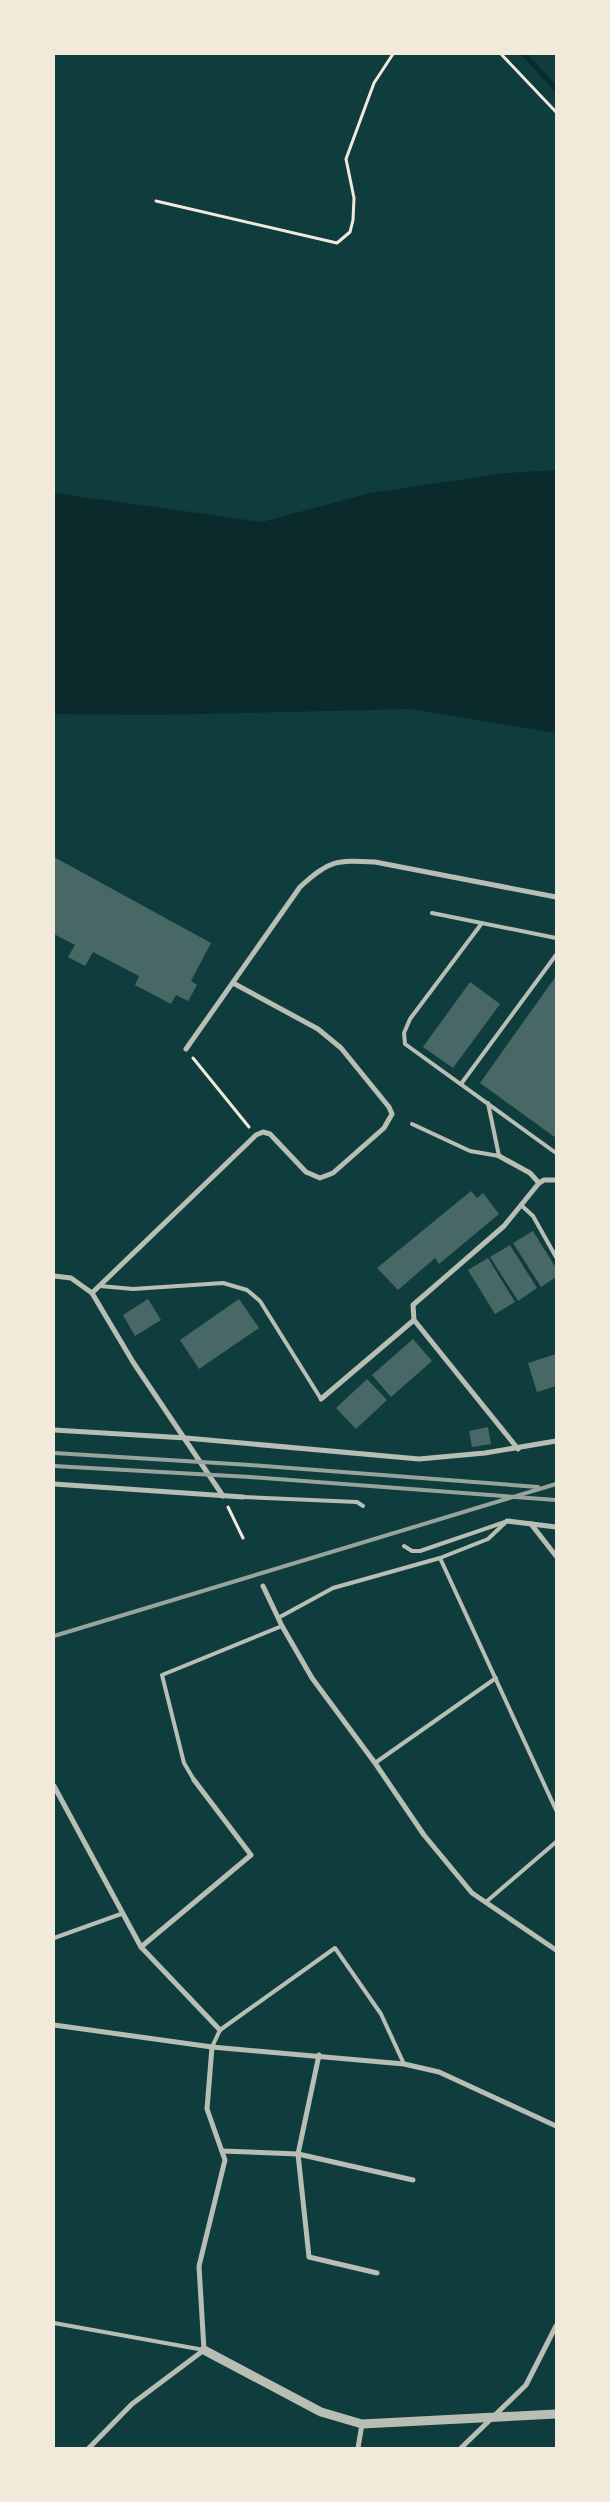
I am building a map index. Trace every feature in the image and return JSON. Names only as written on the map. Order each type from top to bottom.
[{"type":"street","points":[[186,1049],[300,887],[320,868],[345,860],[375,862],[556,897]]},
{"type":"street","points":[[92,1293],[256,1135],[262,1132],[270,1134],[306,1172],[320,1178],[333,1173],[384,1128],[392,1114],[389,1107],[341,1048],[318,1030],[233,983]]},
{"type":"street","points":[[499,1156],[530,1173],[539,1183]]},
{"type":"street","points":[[518,1449],[414,1320],[413,1305],[504,1226],[539,1183],[544,1180],[556,1180]]},
{"type":"street","points":[[54,1276],[71,1278],[92,1293],[133,1362],[186,1438],[223,1496]]},
{"type":"street","points":[[321,1399],[414,1320]]},
{"type":"street","points":[[54,1430],[186,1438],[419,1459],[518,1449],[556,1441]]},
{"type":"street","points":[[54,1484],[243,1497]]},
{"type":"street","points":[[507,1521],[556,1526]]},
{"type":"street","points":[[531,1524],[556,1556]]},
{"type":"street","points":[[263,1586],[282,1626],[312,1678],[376,1762],[424,1835],[472,1893],[556,1950]]},
{"type":"street","points":[[142,1947],[251,1855],[194,1780]]},
{"type":"street","points":[[54,1786],[121,1914],[142,1947],[220,2030]]},
{"type":"street","points":[[54,2025],[212,2047],[404,2064],[440,2072],[556,2126]]},
{"type":"street","points":[[204,2350],[199,2266],[226,2160],[207,2109],[212,2047]]},
{"type":"street","points":[[319,2055],[298,2154],[309,2257],[377,2273]]},
{"type":"street","points":[[222,2151],[298,2154],[413,2180]]},
{"type":"street","points":[[462,2448],[526,2385],[556,2326]]},
{"type":"street","points":[[204,2350],[321,2412],[362,2424],[556,2414]]},
{"type":"street","points":[[89,2448],[132,2404],[204,2350]]},
{"type":"street","points":[[358,2448],[362,2424]]},
{"type":"lane","points":[[432,914],[556,938]]},
{"type":"lane","points":[[482,923],[410,1019],[404,1033],[405,1044],[556,1153]]},
{"type":"lane","points":[[461,1084],[556,955]]},
{"type":"lane","points":[[412,1124],[470,1151],[499,1156],[488,1103]]},
{"type":"lane","points":[[522,1206],[532,1216],[556,1257]]},
{"type":"lane","points":[[100,1286],[133,1290],[223,1283],[247,1290],[260,1301],[321,1399]]},
{"type":"lane","points":[[243,1497],[357,1502],[363,1506]]},
{"type":"lane","points":[[404,1546],[412,1551],[420,1551],[507,1521]]},
{"type":"lane","points":[[278,1618],[333,1588],[440,1558],[488,1539],[507,1521]]},
{"type":"lane","points":[[440,1558],[556,1810]]},
{"type":"lane","points":[[194,1780],[184,1763],[162,1674],[282,1626]]},
{"type":"lane","points":[[376,1762],[496,1678]]},
{"type":"lane","points":[[486,1902],[556,1842]]},
{"type":"lane","points":[[54,1938],[121,1914]]},
{"type":"lane","points":[[212,2047],[220,2030],[335,1948],[381,2014],[404,2064]]},
{"type":"lane","points":[[54,2323],[204,2350]]},
{"type":"path","points":[[156,201],[337,243],[350,232],[353,220],[354,198],[346,159],[374,83],[393,54]]},
{"type":"path","points":[[502,54],[556,112]]},
{"type":"path","points":[[186,1049],[256,1135]]},
{"type":"path","points":[[223,1496],[243,1538]]},
{"type":"water","points":[[556,470],[556,733],[411,709],[155,715],[54,714],[54,493],[262,522],[370,493],[506,473]]},
{"type":"building","points":[[54,857],[211,943],[191,981],[197,985],[188,1001],[176,995],[171,1004],[135,985],[139,976],[93,952],[85,966],[68,957],[75,945],[54,934]]},
{"type":"building","points":[[556,976],[556,1138],[480,1083]]},
{"type":"building","points":[[470,982],[500,1004],[453,1068],[423,1047]]},
{"type":"building","points":[[471,1191],[477,1198],[483,1193],[499,1214],[439,1264],[435,1258],[398,1290],[377,1268]]},
{"type":"building","points":[[533,1231],[556,1268],[556,1277],[541,1287],[513,1243]]},
{"type":"building","points":[[510,1245],[537,1288],[518,1301],[490,1257]]},
{"type":"building","points":[[488,1258],[515,1302],[495,1314],[468,1270]]},
{"type":"building","points":[[148,1299],[161,1320],[135,1336],[123,1315]]},
{"type":"building","points":[[239,1299],[259,1328],[199,1369],[180,1340]]},
{"type":"building","points":[[413,1339],[432,1361],[391,1397],[372,1375]]},
{"type":"building","points":[[556,1354],[556,1386],[537,1392],[528,1363]]},
{"type":"building","points":[[367,1379],[387,1400],[356,1429],[336,1408]]},
{"type":"building","points":[[488,1427],[491,1444],[472,1447],[469,1431]]},
{"type":"waterway","points":[[524,54],[556,89]]},
{"type":"railway","points":[[54,1453],[250,1465],[538,1487]]},
{"type":"railway","points":[[54,1466],[250,1477],[556,1500]]},
{"type":"railway","points":[[54,1636],[556,1484]]}]
